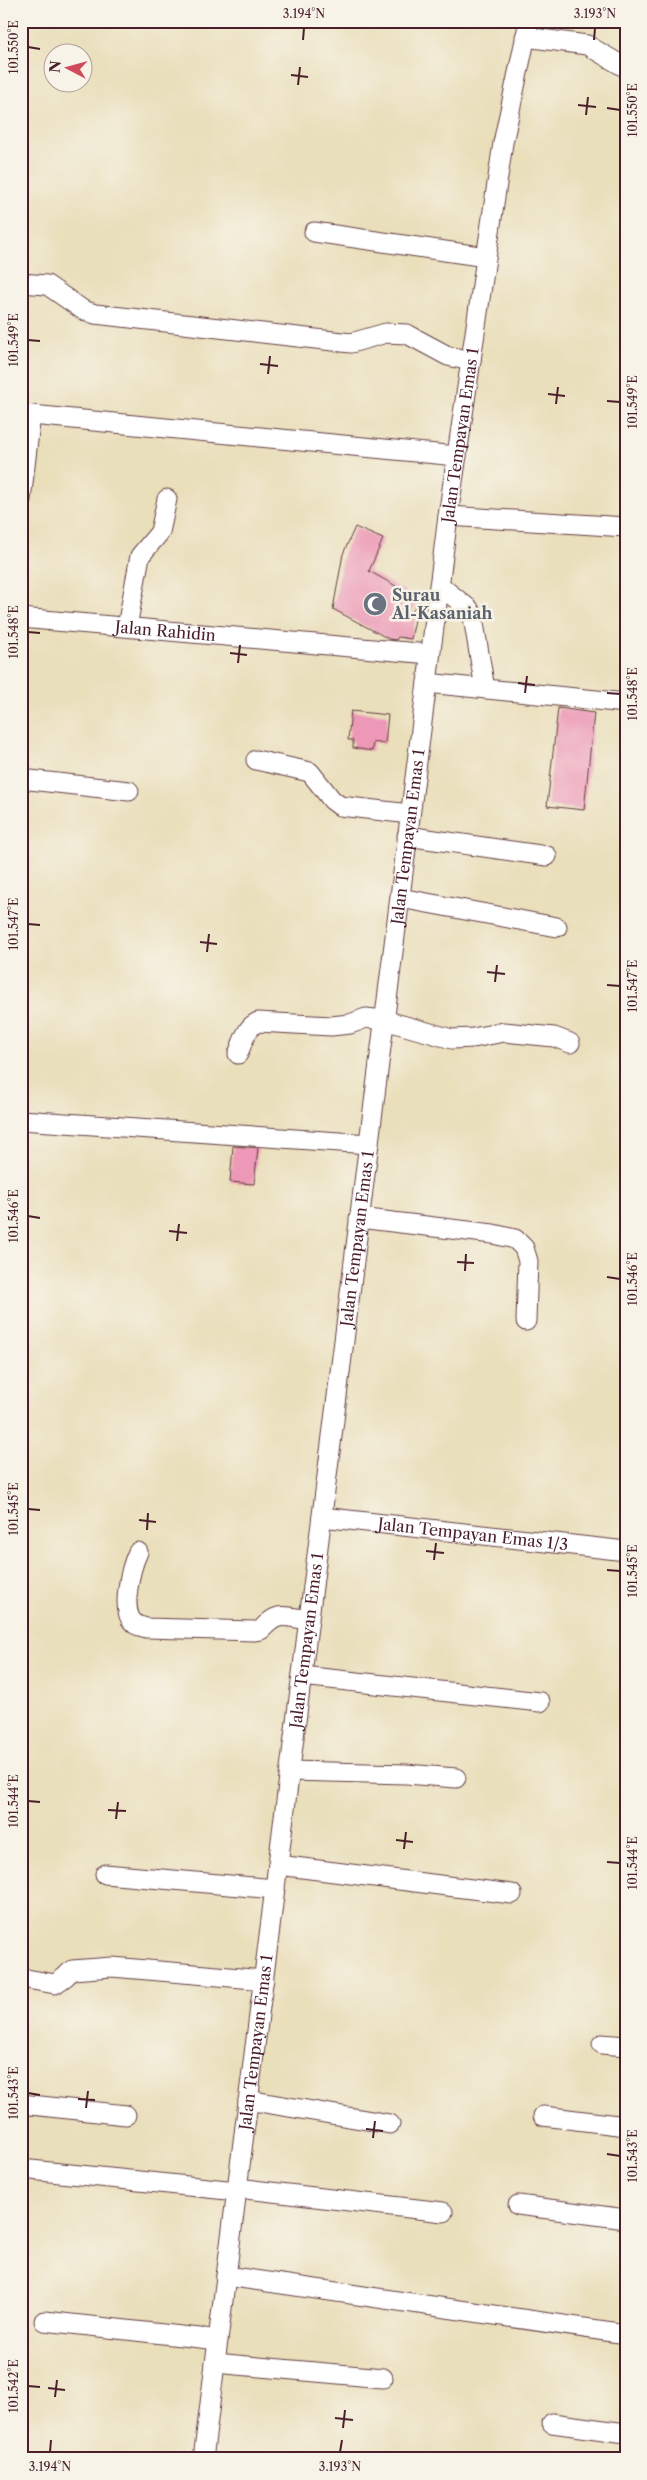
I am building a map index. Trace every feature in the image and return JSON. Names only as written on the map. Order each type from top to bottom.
[{"type":"street","points":[[527,29],[587,45],[626,68]]},
{"type":"street","name":"Jalan Tempayan Emas 1","points":[[203,2459],[448,516],[503,144],[527,29]]},
{"type":"street","points":[[314,232],[486,257]]},
{"type":"street","points":[[21,283],[47,285],[83,310],[95,314],[351,343],[386,333],[407,334],[448,356],[471,361]]},
{"type":"street","points":[[21,500],[26,415],[457,456]]},
{"type":"street","points":[[127,627],[140,556],[160,532],[167,499]]},
{"type":"street","points":[[448,516],[626,527]]},
{"type":"street","points":[[439,585],[469,609],[473,617],[485,689]]},
{"type":"street","name":"Jalan Rahidin","points":[[21,618],[430,654]]},
{"type":"street","points":[[426,684],[626,704]]},
{"type":"street","points":[[256,760],[310,772],[332,800],[340,806],[410,814]]},
{"type":"street","points":[[21,780],[129,791]]},
{"type":"street","points":[[407,836],[547,856]]},
{"type":"street","points":[[400,898],[557,927]]},
{"type":"street","points":[[238,1054],[248,1030],[258,1022],[331,1026],[350,1024],[366,1018],[384,1020],[452,1039],[473,1038],[504,1032],[554,1037],[570,1043]]},
{"type":"street","points":[[21,1120],[368,1144]]},
{"type":"street","points":[[359,1218],[492,1234],[515,1239],[524,1248],[528,1261],[526,1321]]},
{"type":"street","name":"Jalan Tempayan Emas 1/3","points":[[322,1517],[626,1551]]},
{"type":"street","points":[[138,1552],[131,1566],[128,1607],[130,1618],[136,1625],[146,1628],[255,1631],[261,1630],[271,1619],[277,1616],[309,1620]]},
{"type":"street","points":[[302,1676],[540,1702]]},
{"type":"street","points":[[290,1771],[406,1774],[456,1778]]},
{"type":"street","points":[[278,1865],[512,1894]]},
{"type":"street","points":[[104,1874],[275,1889]]},
{"type":"street","points":[[21,1978],[55,1984],[65,1978],[72,1970],[97,1967],[264,1980]]},
{"type":"street","points":[[602,2044],[626,2046]]},
{"type":"street","points":[[248,2100],[390,2124]]},
{"type":"street","points":[[21,2104],[126,2115]]},
{"type":"street","points":[[543,2116],[626,2126]]},
{"type":"street","points":[[21,2169],[237,2189],[443,2212]]},
{"type":"street","points":[[518,2205],[626,2219]]},
{"type":"street","points":[[226,2276],[626,2334]]},
{"type":"street","points":[[44,2321],[218,2340]]},
{"type":"street","points":[[216,2363],[383,2378]]},
{"type":"street","points":[[552,2423],[626,2433]]},
{"type":"building","name":"Surau Al-Kasaniah","points":[[355,527],[383,539],[369,571],[419,599],[411,614],[415,620],[411,639],[398,637],[396,640],[389,639],[333,609],[343,554]]},
{"type":"building","points":[[558,708],[594,713],[584,810],[547,806]]},
{"type":"building","points":[[351,711],[388,715],[385,744],[373,742],[372,751],[353,748],[353,740],[348,740]]},
{"type":"building","points":[[233,1146],[258,1148],[254,1184],[230,1182]]},
{"type":"place","name":"Surau Al-Kasaniah","points":[[375,604]]}]
